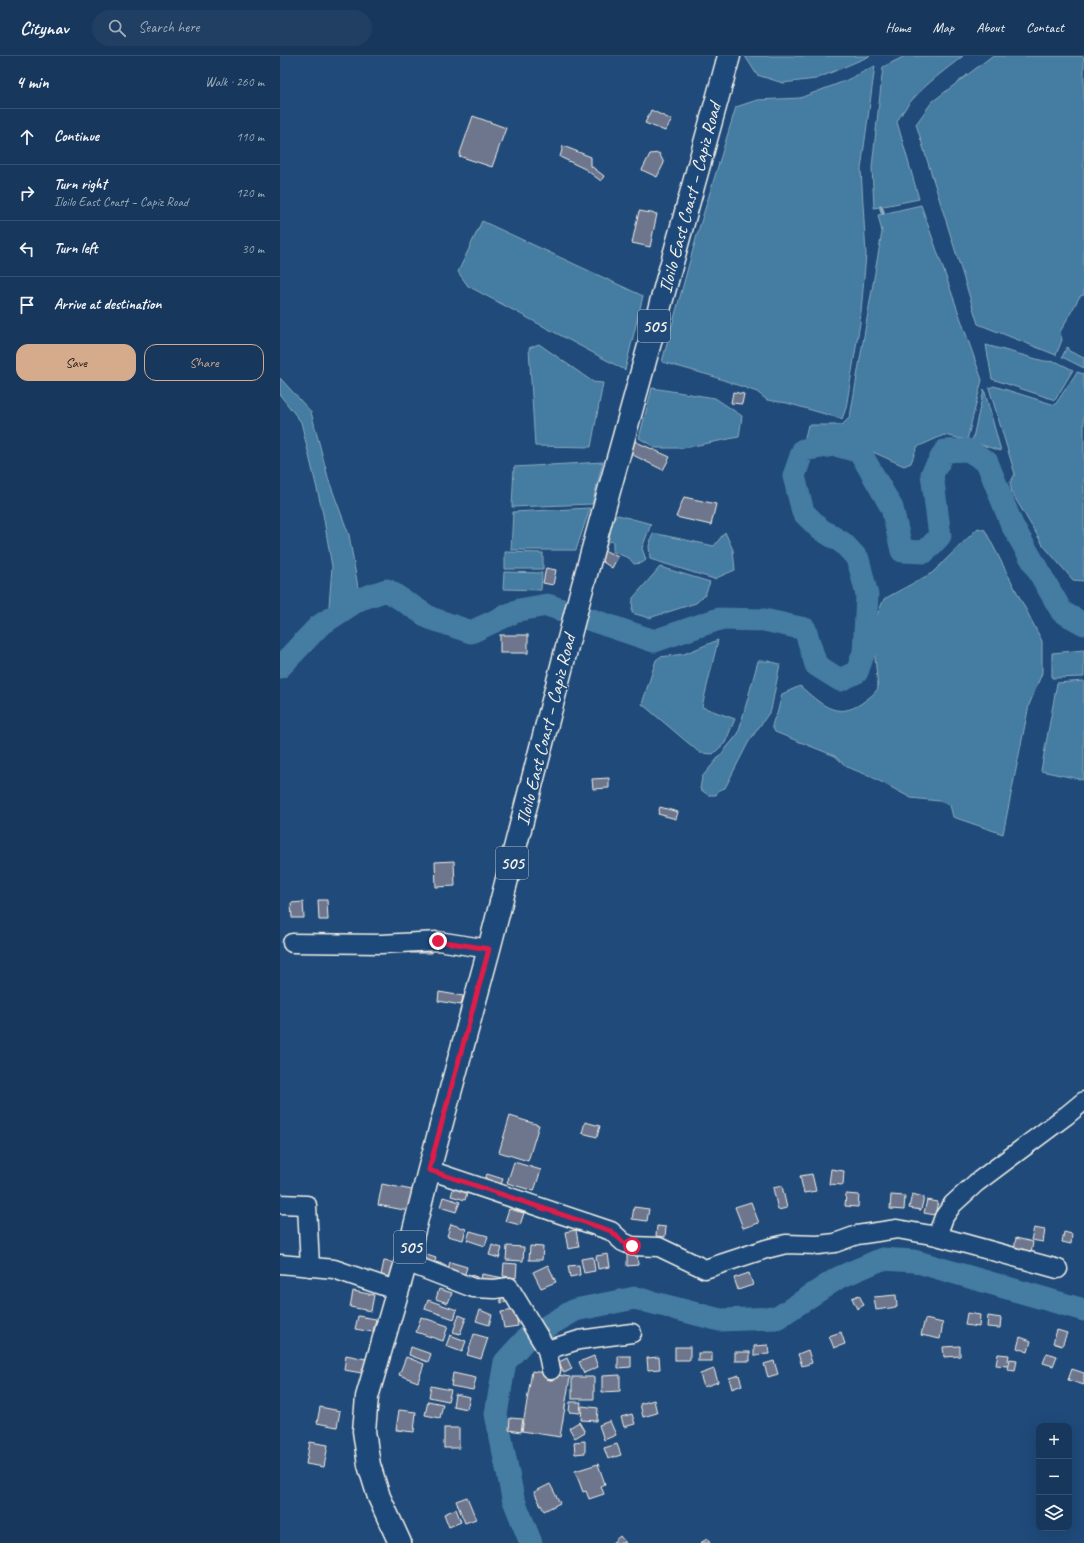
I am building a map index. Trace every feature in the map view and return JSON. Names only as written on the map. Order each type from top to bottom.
[{"type":"main road","name":"Iloilo East Coast – Capiz Road","points":[[400,1543],[379,1496],[369,1465],[364,1431],[367,1397],[406,1262],[580,596],[729,56]]},
{"type":"street","points":[[292,943],[381,944],[438,941],[489,949]]},
{"type":"street","points":[[937,1236],[944,1217],[953,1204],[976,1183],[1067,1116],[1084,1101]]},
{"type":"street","points":[[429,1170],[611,1231],[623,1242],[632,1246],[658,1247],[705,1270],[766,1249],[786,1244],[818,1245],[835,1243],[857,1235],[897,1229],[937,1236],[1058,1270]]},
{"type":"street","points":[[280,1204],[307,1205],[310,1267]]},
{"type":"street","points":[[406,1262],[474,1288],[495,1289],[509,1287],[543,1343],[551,1370]]},
{"type":"street","points":[[280,1264],[334,1269],[398,1291]]},
{"type":"street","points":[[543,1343],[632,1333]]},
{"type":"water","points":[[745,56],[870,56],[816,79],[783,83],[757,75]]},
{"type":"water","points":[[905,56],[963,56],[935,78],[918,94],[897,122],[919,199],[874,208],[872,167],[883,67]]},
{"type":"water","points":[[992,56],[1082,56],[1084,58],[1084,295],[1080,296],[1060,332],[1062,340],[1056,355],[978,324],[916,124],[932,102]]},
{"type":"water","points":[[875,66],[861,169],[866,255],[860,323],[846,408],[842,419],[787,403],[767,400],[757,392],[712,376],[662,362],[697,235],[736,107],[757,100],[800,98],[845,81]]},
{"type":"water","points":[[921,205],[982,380],[967,440],[944,435],[917,447],[911,463],[904,466],[844,439],[804,442],[808,425],[842,425],[850,417],[882,232],[878,215]]},
{"type":"water","points":[[482,221],[643,296],[625,370],[468,286],[458,272]]},
{"type":"water","points":[[539,344],[593,382],[603,383],[591,447],[535,446],[529,348]]},
{"type":"water","points":[[986,345],[1044,361],[1057,362],[1073,370],[1055,400],[992,379]]},
{"type":"water","points":[[1067,347],[1069,351],[1084,358],[1084,368],[1062,357]]},
{"type":"water","points":[[1077,372],[1084,374],[1084,581],[1073,580],[1043,545],[1012,493],[1010,483],[1015,474],[989,388],[994,386],[1055,405]]},
{"type":"water","points":[[280,378],[311,412],[329,481],[349,535],[360,599],[329,606],[332,567],[323,514],[301,422],[280,395]]},
{"type":"water","points":[[652,388],[715,398],[742,416],[739,437],[683,448],[656,448],[639,438]]},
{"type":"water","points":[[984,389],[1001,451],[972,442]]},
{"type":"water","points":[[603,462],[592,504],[512,507],[514,467]]},
{"type":"water","points":[[590,508],[576,550],[511,550],[513,512]]},
{"type":"water","points":[[618,515],[651,524],[642,548],[646,560],[642,563],[634,564],[629,558],[613,552],[613,542],[608,541],[614,517]]},
{"type":"water","points":[[978,528],[985,530],[1042,641],[1042,673],[1029,705],[1003,834],[953,817],[950,805],[939,801],[911,798],[870,776],[847,767],[835,756],[775,732],[772,726],[782,694],[800,686],[822,704],[836,710],[853,708],[873,695],[878,688],[872,627],[884,599],[932,573]]},
{"type":"water","points":[[725,532],[733,550],[735,570],[714,579],[650,559],[649,546],[653,533],[714,546]]},
{"type":"water","points":[[505,552],[543,553],[543,569],[505,569]]},
{"type":"water","points":[[660,567],[710,582],[705,595],[696,603],[649,618],[632,613],[633,598]]},
{"type":"water","points":[[504,572],[542,573],[541,590],[503,589]]},
{"type":"water","points":[[718,640],[702,707],[735,719],[725,743],[713,754],[700,753],[642,704],[656,660],[660,657],[684,654]]},
{"type":"water","points":[[1084,650],[1084,677],[1052,678],[1052,653]]},
{"type":"water","points":[[758,661],[768,661],[780,664],[771,710],[748,743],[725,788],[719,790],[716,795],[708,795],[700,789],[702,777],[738,734]]},
{"type":"water","points":[[1084,681],[1084,780],[1041,771],[1057,683]]},
{"type":"building","points":[[651,110],[672,120],[665,131],[645,123]]},
{"type":"building","points":[[473,116],[506,128],[492,167],[459,156]]},
{"type":"building","points":[[563,146],[591,157],[591,166],[604,176],[601,181],[585,169],[560,157]]},
{"type":"building","points":[[659,153],[664,163],[657,177],[642,170],[650,154]]},
{"type":"building","points":[[639,211],[657,214],[650,247],[632,243]]},
{"type":"building","points":[[733,392],[744,394],[742,404],[731,403]]},
{"type":"building","points":[[634,441],[670,457],[663,470],[631,454]]},
{"type":"building","points":[[684,497],[716,504],[711,525],[676,517]]},
{"type":"building","points":[[604,550],[618,557],[612,568],[600,560]]},
{"type":"building","points":[[546,568],[556,570],[553,585],[543,583]]},
{"type":"building","points":[[500,635],[528,635],[528,653],[500,653]]},
{"type":"building","points":[[609,778],[609,788],[593,789],[592,779]]},
{"type":"building","points":[[660,807],[678,812],[676,819],[658,814]]},
{"type":"building","points":[[454,861],[455,886],[436,887],[435,862]]},
{"type":"building","points":[[318,900],[327,900],[328,920],[319,920]]},
{"type":"building","points":[[303,902],[304,918],[292,918],[291,903]]},
{"type":"building","points":[[410,944],[432,945],[432,953],[410,953]]},
{"type":"building","points":[[439,992],[463,996],[461,1005],[438,1001]]},
{"type":"building","points":[[510,1116],[539,1125],[528,1161],[499,1152]]},
{"type":"building","points":[[585,1122],[600,1126],[597,1137],[582,1133]]},
{"type":"building","points":[[514,1162],[541,1170],[534,1191],[507,1183]]},
{"type":"building","points":[[831,1169],[844,1171],[843,1185],[829,1184]]},
{"type":"building","points":[[487,1174],[503,1179],[500,1187],[484,1182]]},
{"type":"building","points":[[812,1174],[816,1191],[804,1193],[800,1176]]},
{"type":"building","points":[[382,1184],[412,1190],[409,1211],[378,1205]]},
{"type":"building","points":[[454,1186],[468,1190],[465,1200],[451,1196]]},
{"type":"building","points":[[782,1186],[787,1208],[778,1210],[773,1188]]},
{"type":"building","points":[[846,1194],[859,1195],[858,1207],[845,1206]]},
{"type":"building","points":[[912,1194],[924,1197],[921,1210],[909,1208]]},
{"type":"building","points":[[891,1195],[905,1196],[904,1210],[890,1209]]},
{"type":"building","points":[[443,1197],[460,1202],[456,1212],[440,1207]]},
{"type":"building","points":[[927,1200],[938,1202],[935,1215],[924,1213]]},
{"type":"building","points":[[751,1202],[759,1223],[743,1228],[735,1207]]},
{"type":"building","points":[[634,1207],[649,1209],[647,1221],[632,1219]]},
{"type":"building","points":[[509,1209],[524,1213],[520,1225],[505,1221]]},
{"type":"building","points":[[451,1224],[466,1229],[463,1240],[447,1236]]},
{"type":"building","points":[[657,1226],[666,1227],[665,1237],[656,1236]]},
{"type":"building","points":[[1034,1228],[1045,1230],[1043,1242],[1031,1240]]},
{"type":"building","points":[[576,1230],[579,1247],[568,1249],[565,1232]]},
{"type":"building","points":[[470,1231],[488,1236],[485,1246],[467,1240]]},
{"type":"building","points":[[1064,1232],[1072,1234],[1071,1244],[1062,1242]]},
{"type":"building","points":[[1016,1238],[1033,1242],[1031,1254],[1014,1251]]},
{"type":"building","points":[[492,1245],[502,1248],[499,1258],[489,1255]]},
{"type":"building","points":[[507,1246],[524,1247],[523,1261],[506,1260]]},
{"type":"building","points":[[530,1246],[543,1247],[542,1260],[529,1260]]},
{"type":"building","points":[[627,1250],[637,1250],[638,1265],[627,1266]]},
{"type":"building","points":[[608,1254],[610,1267],[598,1269],[596,1256]]},
{"type":"building","points":[[427,1255],[436,1258],[433,1267],[424,1264]]},
{"type":"building","points":[[593,1257],[595,1271],[584,1273],[581,1259]]},
{"type":"building","points":[[384,1261],[396,1263],[393,1278],[381,1275]]},
{"type":"building","points":[[436,1262],[446,1265],[445,1268],[435,1266]]},
{"type":"building","points":[[450,1262],[467,1267],[464,1277],[447,1272]]},
{"type":"building","points":[[504,1263],[517,1264],[516,1278],[503,1276]]},
{"type":"building","points":[[548,1265],[556,1282],[541,1288],[533,1272]]},
{"type":"building","points":[[579,1265],[580,1275],[570,1277],[568,1266]]},
{"type":"building","points":[[749,1273],[753,1285],[738,1290],[734,1278]]},
{"type":"building","points":[[468,1274],[477,1277],[476,1282],[466,1279]]},
{"type":"building","points":[[482,1274],[504,1278],[503,1286],[480,1282]]},
{"type":"building","points":[[439,1289],[452,1293],[448,1303],[436,1299]]},
{"type":"building","points":[[353,1291],[374,1295],[371,1311],[350,1307]]},
{"type":"building","points":[[510,1294],[512,1301],[501,1303],[500,1296]]},
{"type":"building","points":[[859,1295],[864,1305],[857,1309],[852,1298]]},
{"type":"building","points":[[896,1295],[897,1307],[876,1310],[874,1297]]},
{"type":"building","points":[[428,1300],[457,1310],[454,1319],[425,1309]]},
{"type":"building","points":[[480,1310],[492,1315],[489,1325],[476,1321]]},
{"type":"building","points":[[515,1310],[518,1326],[504,1328],[501,1312]]},
{"type":"building","points":[[967,1313],[980,1315],[979,1327],[965,1325]]},
{"type":"building","points":[[459,1315],[466,1318],[460,1334],[453,1332]]},
{"type":"building","points":[[358,1316],[376,1319],[373,1332],[355,1329]]},
{"type":"building","points":[[988,1316],[1001,1318],[1000,1328],[987,1327]]},
{"type":"building","points":[[421,1317],[448,1326],[443,1341],[416,1332]]},
{"type":"building","points":[[925,1319],[943,1323],[940,1339],[921,1335]]},
{"type":"building","points":[[1057,1330],[1067,1333],[1062,1346],[1053,1343]]},
{"type":"building","points":[[841,1332],[845,1344],[834,1348],[829,1336]]},
{"type":"building","points":[[474,1334],[488,1338],[481,1359],[467,1355]]},
{"type":"building","points":[[450,1335],[466,1341],[462,1352],[446,1346]]},
{"type":"building","points":[[1020,1337],[1031,1341],[1028,1352],[1017,1348]]},
{"type":"building","points":[[768,1345],[769,1354],[754,1355],[754,1346]]},
{"type":"building","points":[[960,1346],[960,1356],[944,1357],[943,1347]]},
{"type":"building","points":[[411,1347],[431,1354],[428,1362],[409,1355]]},
{"type":"building","points":[[675,1347],[690,1347],[690,1360],[675,1360]]},
{"type":"building","points":[[808,1350],[812,1363],[802,1366],[798,1354]]},
{"type":"building","points":[[735,1352],[750,1352],[750,1361],[735,1361]]},
{"type":"building","points":[[698,1353],[712,1353],[712,1361],[698,1361]]},
{"type":"building","points":[[1047,1353],[1057,1356],[1053,1366],[1043,1363]]},
{"type":"building","points":[[998,1354],[1009,1355],[1007,1366],[996,1365]]},
{"type":"building","points":[[346,1355],[371,1360],[368,1374],[344,1370]]},
{"type":"building","points":[[594,1356],[598,1367],[584,1373],[579,1362]]},
{"type":"building","points":[[618,1356],[631,1356],[631,1367],[618,1368]]},
{"type":"building","points":[[406,1357],[424,1364],[418,1382],[399,1375]]},
{"type":"building","points":[[659,1357],[660,1369],[648,1370],[647,1358]]},
{"type":"building","points":[[567,1358],[572,1369],[564,1373],[559,1362]]},
{"type":"building","points":[[1010,1359],[1017,1360],[1015,1371],[1008,1370]]},
{"type":"building","points":[[774,1361],[778,1374],[768,1377],[764,1364]]},
{"type":"building","points":[[714,1369],[718,1382],[704,1387],[700,1374]]},
{"type":"building","points":[[1072,1369],[1084,1373],[1084,1385],[1068,1380]]},
{"type":"building","points":[[532,1371],[570,1377],[560,1437],[522,1431]]},
{"type":"building","points":[[453,1373],[476,1378],[473,1390],[451,1386]]},
{"type":"building","points":[[620,1375],[620,1391],[602,1392],[602,1376]]},
{"type":"building","points":[[739,1375],[742,1385],[732,1389],[729,1378]]},
{"type":"building","points":[[572,1377],[594,1377],[594,1399],[572,1399]]},
{"type":"building","points":[[431,1386],[451,1390],[448,1401],[429,1397]]},
{"type":"building","points":[[455,1394],[470,1397],[467,1409],[453,1406]]},
{"type":"building","points":[[654,1400],[657,1413],[643,1417],[640,1404]]},
{"type":"building","points":[[428,1401],[443,1404],[440,1418],[425,1415]]},
{"type":"building","points":[[570,1402],[581,1402],[580,1413],[569,1412]]},
{"type":"building","points":[[582,1406],[598,1408],[597,1421],[581,1420]]},
{"type":"building","points":[[320,1407],[340,1411],[337,1427],[317,1423]]},
{"type":"building","points":[[399,1410],[416,1412],[414,1432],[396,1430]]},
{"type":"building","points":[[632,1414],[635,1424],[624,1427],[621,1417]]},
{"type":"building","points":[[510,1418],[523,1419],[521,1432],[509,1430]]},
{"type":"building","points":[[610,1421],[616,1435],[604,1440],[599,1425]]},
{"type":"building","points":[[579,1422],[585,1432],[575,1438],[569,1428]]},
{"type":"building","points":[[444,1428],[459,1428],[459,1448],[444,1448]]},
{"type":"building","points":[[585,1441],[585,1453],[575,1454],[574,1442]]},
{"type":"building","points":[[310,1442],[328,1445],[324,1467],[306,1464]]},
{"type":"building","points":[[617,1444],[621,1455],[608,1459],[604,1448]]},
{"type":"building","points":[[598,1464],[605,1484],[601,1486],[604,1494],[589,1499],[586,1491],[583,1492],[575,1471]]},
{"type":"building","points":[[550,1484],[560,1503],[544,1511],[534,1492]]},
{"type":"building","points":[[467,1497],[476,1519],[465,1523],[456,1501]]},
{"type":"building","points":[[456,1509],[461,1522],[449,1527],[444,1514]]},
{"type":"building","points":[[620,1536],[626,1543],[612,1543]]},
{"type":"building","points":[[707,1539],[710,1543],[700,1543]]},
{"type":"waterway","points":[[881,207],[883,213]]},
{"type":"waterway","points":[[280,667],[319,626],[360,599],[387,590],[430,618],[471,632],[519,610],[547,605],[654,641],[719,619],[764,620],[805,629],[816,665],[840,680],[857,672],[864,652],[867,595],[858,559],[843,543],[820,529],[803,512],[794,476],[803,450],[835,445],[860,452],[892,508],[902,551],[925,552],[940,536],[932,474],[945,451],[968,450],[987,462],[1012,525],[1062,612],[1084,624]]},
{"type":"waterway","points":[[531,1543],[513,1498],[496,1414],[505,1362],[527,1338],[575,1310],[635,1298],[720,1320],[777,1318],[838,1278],[882,1259],[914,1261],[1084,1310]]},
{"type":"route","points":[[438,941],[489,949],[429,1170],[611,1231],[623,1242],[632,1246]]}]
